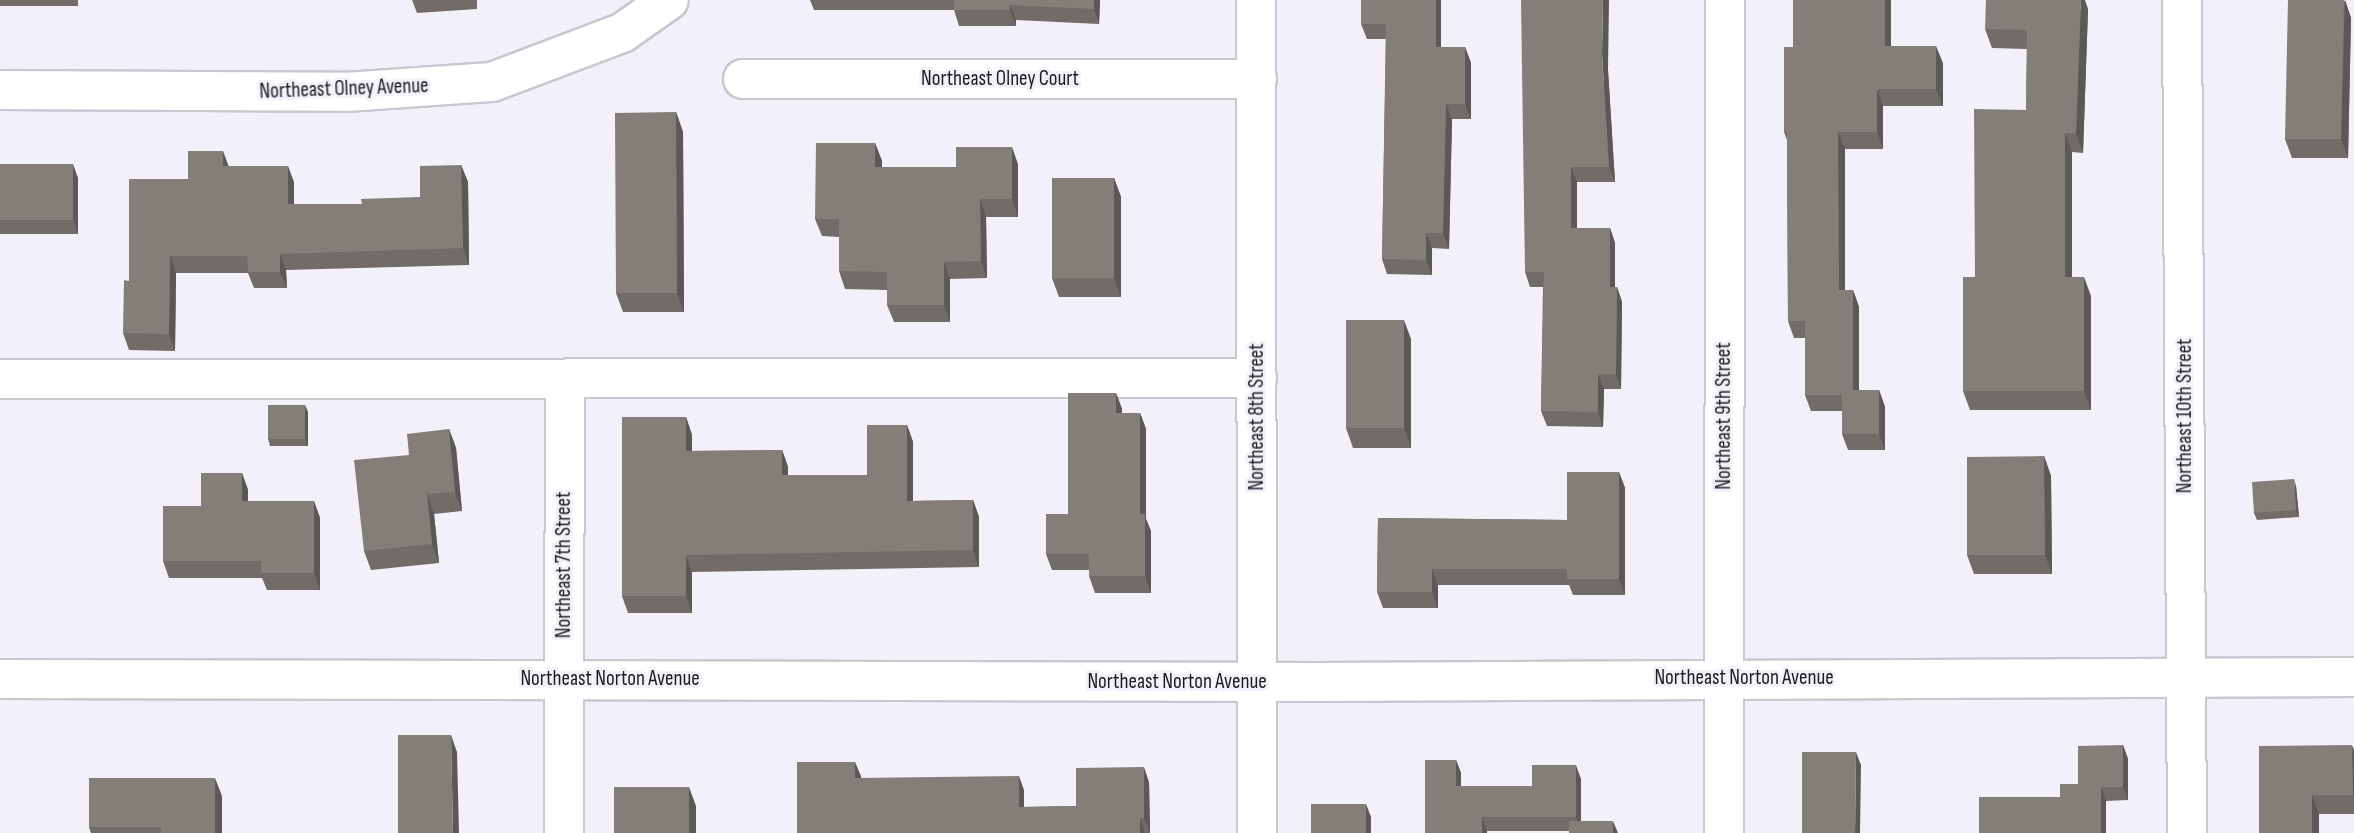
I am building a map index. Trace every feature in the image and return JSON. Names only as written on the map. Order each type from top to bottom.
[{"type":"street","name":"Northeast Olney Avenue","points":[[0,90],[346,92],[492,82],[622,33],[669,0]]},
{"type":"street","name":"Northeast 8th Street","points":[[1256,0],[1257,833]]},
{"type":"street","name":"Northeast 9th Street","points":[[1724,833],[1725,0]]},
{"type":"street","name":"Northeast 10th Street","points":[[2182,0],[2187,833]]},
{"type":"street","name":"Northeast Olney Court","points":[[743,79],[1256,79]]},
{"type":"street","points":[[0,379],[1256,379]]},
{"type":"street","name":"Northeast 7th Street","points":[[564,833],[565,381]]},
{"type":"street","name":"Northeast Norton Avenue","points":[[0,679],[1257,682],[2354,677]]},
{"type":"building","points":[[954,0],[1094,0],[1094,9],[1010,5],[1010,10],[954,10]]},
{"type":"building","points":[[1361,0],[1436,0],[1436,47],[1465,47],[1465,104],[1446,104],[1443,233],[1426,233],[1426,260],[1382,259],[1386,24],[1361,24]]},
{"type":"building","points":[[1521,0],[1603,0],[1602,54],[1609,167],[1571,167],[1571,228],[1610,228],[1610,287],[1617,287],[1616,374],[1598,374],[1598,412],[1541,411],[1544,272],[1525,272]]},
{"type":"building","points":[[1793,0],[1885,0],[1885,46],[1936,46],[1936,89],[1877,89],[1877,132],[1838,132],[1839,290],[1853,290],[1853,390],[1879,390],[1879,434],[1842,434],[1842,395],[1805,395],[1805,321],[1788,321],[1784,47],[1793,47]]},
{"type":"building","points":[[1986,0],[2081,0],[2076,133],[2065,133],[2065,277],[2084,277],[2084,391],[1963,391],[1963,277],[1975,277],[1974,109],[2026,110],[2027,30],[1985,29]]},
{"type":"building","points":[[2288,0],[2344,0],[2341,139],[2285,139]]},
{"type":"building","points":[[676,112],[677,293],[616,293],[615,113]]},
{"type":"building","points":[[816,143],[875,143],[875,167],[956,167],[956,147],[1012,147],[1012,199],[980,199],[981,261],[944,262],[944,305],[887,305],[887,272],[839,271],[839,219],[815,219]]},
{"type":"building","points":[[188,151],[223,151],[223,166],[288,166],[288,204],[362,204],[361,199],[420,197],[420,166],[461,165],[463,248],[280,254],[280,272],[248,272],[247,256],[170,256],[169,334],[123,333],[124,280],[129,281],[129,179],[188,179]]},
{"type":"building","points":[[0,164],[73,164],[73,220],[0,220]]},
{"type":"building","points":[[1052,178],[1114,178],[1114,278],[1052,278]]},
{"type":"building","points":[[1346,320],[1404,320],[1404,428],[1346,428]]},
{"type":"building","points":[[1068,393],[1116,393],[1116,413],[1140,413],[1140,514],[1145,514],[1145,576],[1089,576],[1089,554],[1046,554],[1046,514],[1068,514]]},
{"type":"building","points":[[268,405],[305,405],[305,439],[268,439]]},
{"type":"building","points":[[622,417],[686,417],[686,451],[782,450],[782,475],[867,475],[867,425],[907,425],[907,501],[973,500],[973,550],[686,555],[686,596],[622,596]]},
{"type":"building","points":[[449,429],[455,492],[427,494],[432,544],[364,551],[354,460],[409,455],[407,434]]},
{"type":"building","points":[[2044,456],[2045,555],[1967,555],[1967,457]]},
{"type":"building","points":[[1567,472],[1619,472],[1619,579],[1567,579],[1567,569],[1432,569],[1432,592],[1377,592],[1378,518],[1567,520]]},
{"type":"building","points":[[201,473],[242,473],[242,501],[314,501],[314,573],[261,573],[261,561],[163,561],[163,506],[201,506]]},
{"type":"building","points":[[2294,479],[2296,510],[2254,513],[2252,482]]},
{"type":"building","points":[[398,735],[451,735],[453,833],[398,833]]},
{"type":"building","points":[[2123,745],[2123,787],[2101,787],[2101,833],[1979,833],[1979,797],[2060,797],[2060,784],[2078,784],[2078,746]]},
{"type":"building","points":[[2352,745],[2353,795],[2312,795],[2312,833],[2259,833],[2259,746]]},
{"type":"building","points":[[1802,752],[1856,752],[1855,833],[1802,833]]},
{"type":"building","points":[[1425,760],[1456,760],[1456,786],[1532,786],[1532,765],[1576,765],[1576,817],[1482,817],[1482,833],[1425,833]]},
{"type":"building","points":[[797,762],[855,762],[855,778],[1019,776],[1019,807],[1076,806],[1076,768],[1144,767],[1144,818],[1140,818],[1140,833],[797,833]]},
{"type":"building","points":[[89,778],[215,778],[215,833],[161,833],[161,827],[89,827]]},
{"type":"building","points":[[614,787],[689,787],[689,833],[614,833]]},
{"type":"building","points":[[1311,804],[1366,804],[1366,833],[1311,833]]},
{"type":"building","points":[[1569,821],[1613,821],[1613,833],[1569,833]]}]
